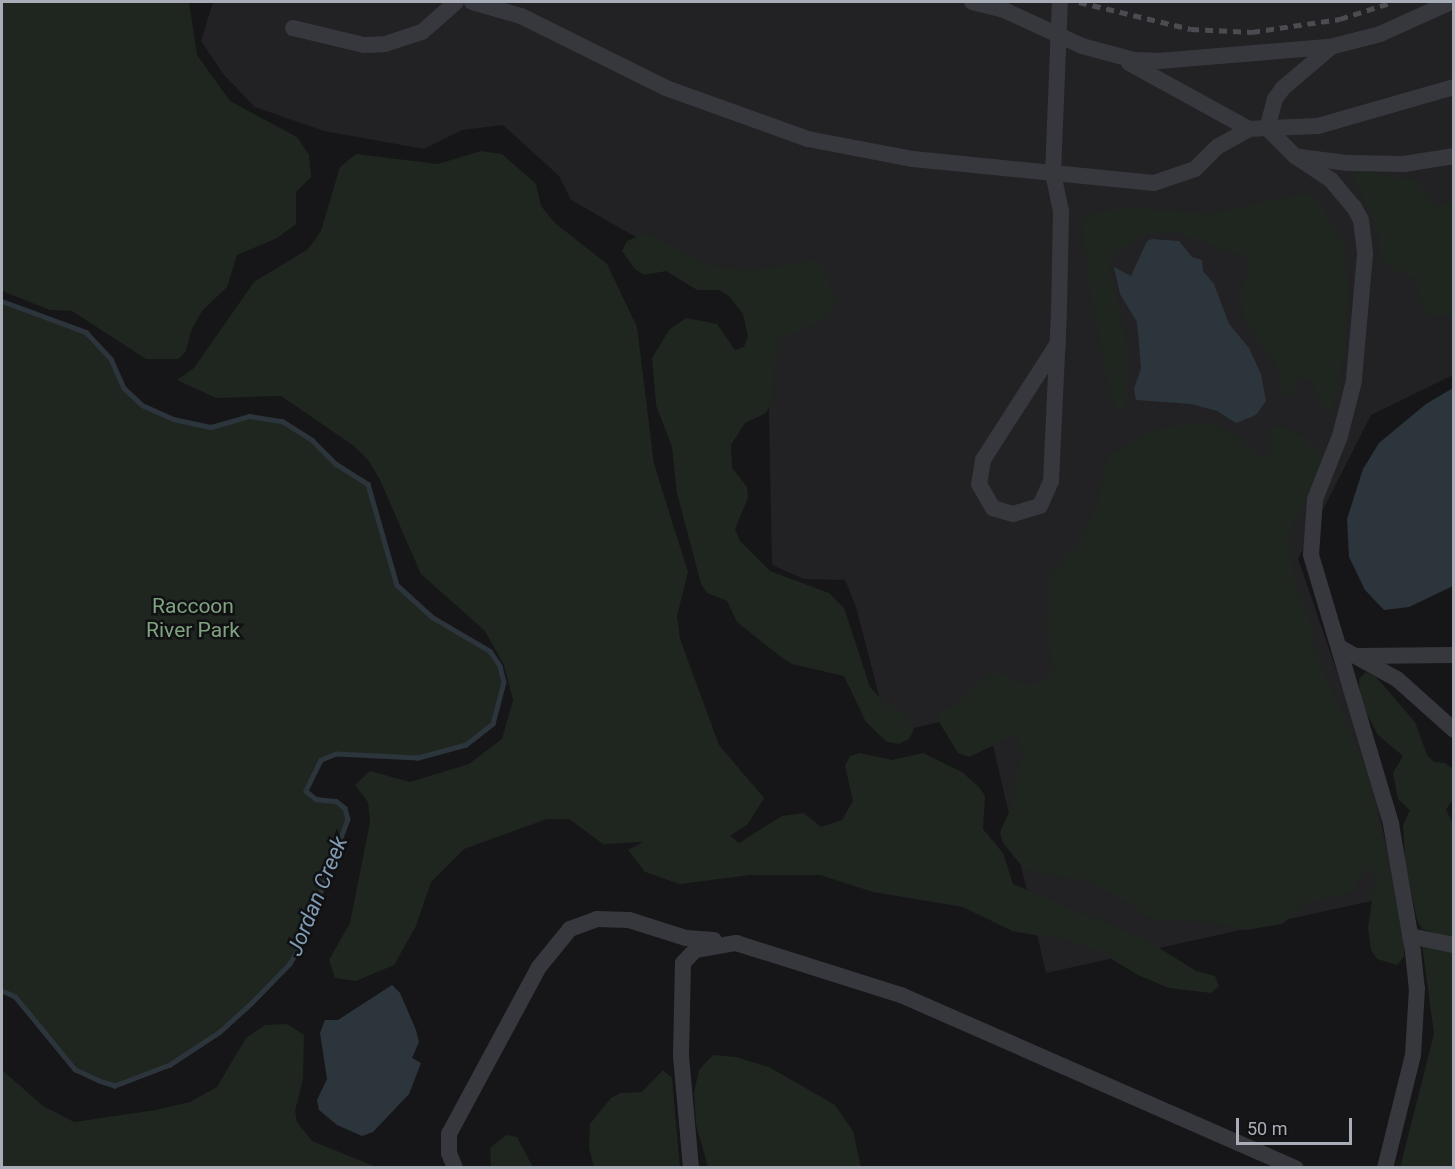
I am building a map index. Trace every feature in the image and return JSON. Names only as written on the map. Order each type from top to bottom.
[{"type":"lane","points":[[293,28],[364,45],[385,44],[422,32],[456,2]]},
{"type":"lane","points":[[472,2],[521,16],[666,88],[808,139],[913,159],[1154,183],[1195,169],[1217,147],[1249,129],[1318,126],[1454,87]]},
{"type":"lane","points":[[972,2],[1004,10],[1112,55],[1182,90],[1249,129]]},
{"type":"lane","points":[[1058,343],[982,460],[979,484],[993,507],[1013,514],[1040,506],[1051,481],[1058,343],[1061,212],[1053,174],[1060,2]]},
{"type":"lane","points":[[1112,55],[1158,61],[1330,47],[1380,34],[1451,2]]},
{"type":"lane","points":[[1267,128],[1275,99],[1283,88],[1330,47]]},
{"type":"lane","points":[[1267,128],[1295,156],[1331,180],[1354,207],[1361,220],[1365,254],[1354,381],[1340,436],[1315,499],[1311,529],[1315,579],[1340,647],[1391,824],[1417,988],[1414,1044],[1385,1167]]},
{"type":"lane","points":[[1295,156],[1347,163],[1404,164],[1454,156]]},
{"type":"lane","points":[[1340,647],[1398,679],[1454,730]]},
{"type":"lane","points":[[1356,656],[1454,655]]},
{"type":"lane","points":[[455,1167],[449,1153],[449,1134],[539,967],[570,928],[597,919],[629,920],[686,938],[736,943],[901,995],[1296,1167]]},
{"type":"lane","points":[[1410,936],[1454,945]]},
{"type":"lane","points":[[691,1167],[681,1056],[683,963],[694,950],[736,943]]},
{"type":"shaded area","points":[[213,2],[1453,2],[1453,375],[1371,415],[1298,559],[1365,753],[1398,895],[1046,973],[985,711],[889,734],[856,607],[845,580],[804,579],[772,565],[767,312],[571,200],[559,176],[503,125],[462,130],[424,149],[324,131],[255,107],[224,75],[201,41]]},
{"type":"shaded area","points":[[1152,239],[1179,241],[1192,257],[1202,260],[1203,271],[1214,284],[1229,324],[1249,348],[1261,374],[1266,401],[1256,415],[1236,423],[1217,411],[1191,404],[1136,400],[1134,389],[1141,368],[1137,322],[1120,294],[1114,267],[1131,276],[1147,241]]},
{"type":"shaded area","points":[[1453,388],[1453,586],[1409,607],[1384,610],[1365,590],[1349,557],[1347,519],[1363,469],[1379,443],[1426,404]]},
{"type":"shaded area","points":[[392,985],[400,993],[416,1030],[419,1042],[412,1058],[421,1063],[409,1094],[373,1132],[362,1136],[337,1125],[319,1110],[317,1100],[327,1079],[320,1033],[325,1020],[338,1020]]},
{"type":"green space","points":[[2,2],[189,2],[197,55],[230,101],[297,137],[309,155],[311,177],[296,192],[296,224],[277,238],[237,255],[227,287],[202,311],[191,331],[186,351],[178,359],[146,359],[72,311],[50,310],[2,291]]},
{"type":"green space","points":[[481,151],[502,154],[536,184],[541,206],[555,223],[607,264],[637,327],[654,464],[688,572],[677,616],[680,639],[719,745],[764,798],[748,824],[730,836],[739,843],[782,816],[804,813],[821,827],[842,820],[853,801],[845,766],[850,756],[860,753],[892,760],[923,753],[962,772],[979,787],[985,796],[983,829],[1003,853],[1013,884],[1148,941],[1196,971],[1215,976],[1219,986],[1211,993],[1169,988],[1138,975],[1098,951],[1066,940],[1012,931],[963,907],[873,892],[820,875],[750,875],[680,884],[645,872],[628,850],[643,842],[603,844],[569,819],[547,819],[464,849],[431,882],[416,926],[394,965],[356,981],[335,978],[329,960],[350,923],[370,822],[368,802],[355,785],[370,771],[410,782],[469,764],[502,739],[513,700],[504,665],[485,631],[421,574],[380,480],[369,461],[354,446],[281,396],[216,398],[177,380],[194,368],[254,282],[308,249],[321,231],[340,167],[356,154],[438,164]]},
{"type":"green space","points":[[1354,169],[1416,181],[1435,206],[1445,204],[1453,197],[1453,316],[1432,315],[1424,310],[1416,280],[1387,266],[1381,257],[1377,227],[1354,180]]},
{"type":"green space","points":[[1300,194],[1310,195],[1319,202],[1343,242],[1349,289],[1346,346],[1332,413],[1322,410],[1311,380],[1300,378],[1289,397],[1280,392],[1279,370],[1244,317],[1240,296],[1250,268],[1245,257],[1174,232],[1143,235],[1115,254],[1109,264],[1128,349],[1126,405],[1119,413],[1110,394],[1093,307],[1083,234],[1083,223],[1089,214],[1130,207],[1209,214]]},
{"type":"green space","points":[[646,233],[706,264],[748,271],[816,260],[823,269],[836,300],[832,310],[817,324],[778,341],[771,404],[766,413],[745,423],[731,445],[732,468],[747,487],[748,498],[735,529],[740,541],[770,571],[829,593],[844,608],[870,687],[884,702],[903,712],[914,730],[909,739],[899,744],[887,742],[866,722],[844,676],[792,664],[781,657],[737,622],[727,601],[707,593],[701,584],[677,493],[672,447],[656,405],[652,358],[669,330],[686,318],[717,324],[735,350],[744,347],[748,336],[743,314],[729,296],[719,290],[697,290],[666,271],[644,275],[635,269],[622,251],[627,241]]},
{"type":"green space","name":"Raccoon River Park","points":[[2,301],[86,332],[111,359],[124,388],[142,405],[173,419],[211,427],[249,416],[282,421],[312,440],[336,464],[368,484],[397,585],[432,617],[490,651],[500,666],[504,682],[493,724],[466,745],[418,758],[336,754],[321,760],[306,792],[316,799],[336,801],[345,808],[348,819],[302,943],[290,964],[220,1032],[170,1065],[115,1086],[75,1070],[15,997],[2,991]]},
{"type":"green space","points":[[1186,423],[1208,423],[1240,439],[1265,460],[1270,450],[1270,428],[1280,426],[1300,435],[1326,461],[1289,533],[1288,544],[1296,588],[1313,630],[1315,652],[1367,770],[1404,935],[1404,957],[1397,965],[1377,959],[1371,950],[1368,929],[1375,876],[1370,867],[1349,893],[1307,903],[1282,924],[1246,930],[1214,922],[1155,920],[1090,881],[1025,870],[1003,843],[1000,832],[1013,804],[1016,773],[1023,754],[1017,734],[969,757],[958,753],[939,722],[939,711],[957,703],[989,674],[999,672],[1029,686],[1048,678],[1054,670],[1047,627],[1050,573],[1080,542],[1097,505],[1106,462],[1113,453],[1151,431]]},
{"type":"green space","points":[[1366,672],[1376,677],[1415,722],[1427,755],[1434,762],[1445,763],[1453,769],[1453,799],[1446,810],[1453,823],[1453,939],[1422,929],[1417,920],[1405,862],[1403,825],[1410,810],[1398,799],[1393,773],[1403,756],[1378,735],[1360,701],[1359,679]]},
{"type":"green space","points":[[1422,945],[1453,951],[1453,1167],[1400,1168],[1434,1034]]},
{"type":"green space","points":[[287,1024],[304,1035],[303,1079],[295,1111],[297,1122],[312,1141],[376,1167],[2,1167],[2,1070],[43,1106],[74,1122],[156,1110],[190,1102],[217,1087],[246,1038],[265,1025]]},
{"type":"green space","points":[[713,1055],[736,1057],[769,1067],[835,1105],[853,1131],[861,1167],[708,1167],[696,1125],[694,1092],[699,1070]]},
{"type":"green space","points":[[663,1070],[672,1078],[680,1167],[594,1167],[589,1148],[590,1124],[611,1098],[621,1093],[642,1092]]},
{"type":"green space","points":[[506,1135],[517,1137],[533,1167],[491,1167],[490,1148]]},
{"type":"waterway","name":"Jordan Creek","points":[[2,301],[86,332],[111,359],[124,388],[142,405],[173,419],[211,427],[249,416],[282,421],[312,440],[336,464],[368,484],[397,585],[432,617],[490,651],[500,666],[504,682],[493,724],[466,745],[418,758],[336,754],[321,760],[306,791],[316,799],[336,801],[345,808],[348,819],[302,943],[290,964],[252,1003],[220,1032],[170,1065],[115,1086],[99,1081],[75,1070],[15,997],[2,991]]},
{"type":"railway","points":[[1079,2],[1191,29],[1252,32],[1340,19],[1393,2]]}]
